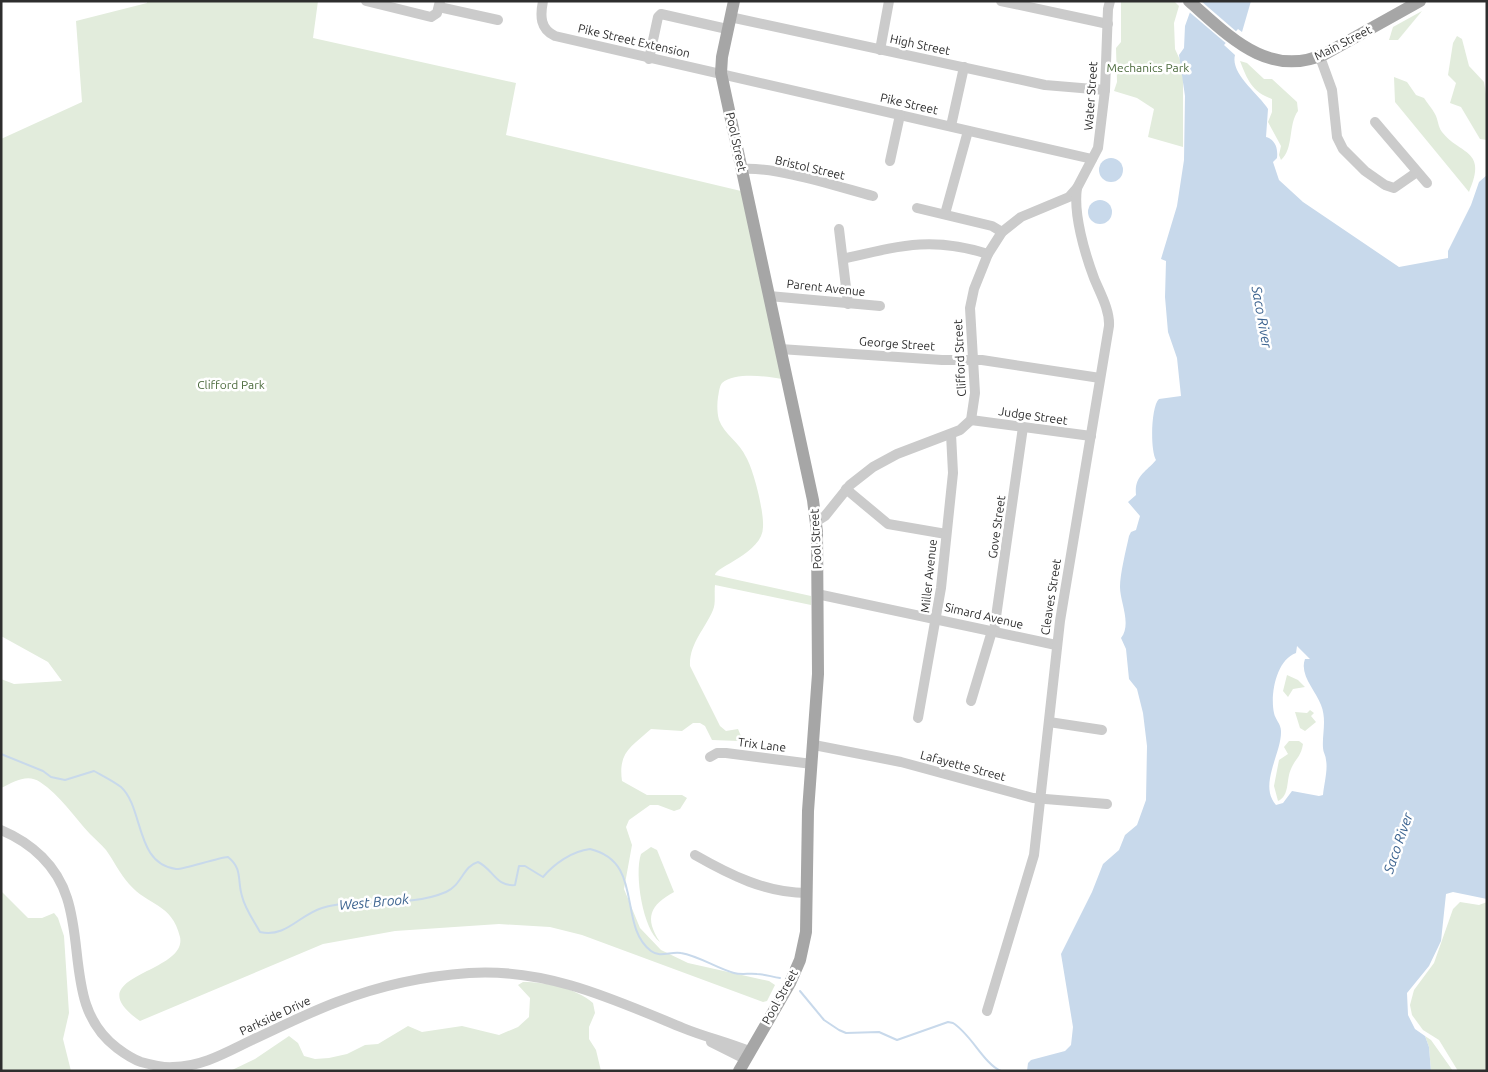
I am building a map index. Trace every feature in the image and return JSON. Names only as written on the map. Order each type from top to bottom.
[{"type":"main road","name":"Pool Street","points":[[734,1],[721,73],[817,520],[817,691],[808,811],[807,922],[800,960],[790,983],[739,1071]]},
{"type":"main road","name":"Main Street","points":[[1189,1],[1243,46],[1264,57],[1283,62],[1299,62],[1320,57],[1420,1]]},
{"type":"street","points":[[366,1],[430,17],[435,16],[439,4],[498,20]]},
{"type":"street","name":"Pike Street Extension","points":[[543,1],[541,19],[544,27],[555,36],[649,59],[721,73]]},
{"type":"street","points":[[880,50],[889,1]]},
{"type":"street","points":[[1001,1],[1108,24]]},
{"type":"street","name":"Water Street","points":[[1078,188],[1101,136],[1110,1]]},
{"type":"street","name":"High Street","points":[[649,59],[658,17],[661,14],[729,23],[880,50],[1050,86],[1105,90]]},
{"type":"street","points":[[1320,57],[1332,90],[1337,137],[1347,155],[1385,185],[1394,188],[1417,172]]},
{"type":"street","points":[[951,126],[964,67]]},
{"type":"street","name":"Pike Street","points":[[721,73],[1092,159]]},
{"type":"street","points":[[890,161],[900,115]]},
{"type":"street","points":[[1375,122],[1426,183]]},
{"type":"street","points":[[945,214],[968,130]]},
{"type":"street","name":"Bristol Street","points":[[741,169],[756,169],[804,178],[873,196]]},
{"type":"street","name":"Clifford Street","points":[[971,420],[974,409],[972,299],[988,254],[1002,232],[1021,217],[1066,199],[1078,188]]},
{"type":"street","name":"Cleaves Street","points":[[987,1011],[1031,868],[1056,645],[1110,320],[1084,247],[1077,204],[1078,188]]},
{"type":"street","points":[[917,208],[992,226],[1002,232]]},
{"type":"street","points":[[839,229],[848,304]]},
{"type":"street","points":[[843,259],[917,243],[949,245],[988,254]]},
{"type":"street","name":"Parent Avenue","points":[[769,296],[880,306]]},
{"type":"street","name":"George Street","points":[[780,349],[942,360],[974,360],[1100,378]]},
{"type":"street","points":[[817,520],[825,516],[846,490],[863,474],[890,458],[951,434],[965,427],[971,420]]},
{"type":"street","name":"Judge Street","points":[[971,420],[1091,436]]},
{"type":"street","name":"Gove Street","points":[[971,701],[993,631],[1023,427]]},
{"type":"street","name":"Miller Avenue","points":[[918,718],[938,618],[953,473],[951,434]]},
{"type":"street","points":[[846,490],[888,524],[946,534]]},
{"type":"street","name":"Simard Avenue","points":[[817,594],[938,618],[1056,645]]},
{"type":"street","points":[[1048,722],[1102,730]]},
{"type":"street","name":"Lafayette Street","points":[[814,745],[900,762],[1033,798],[1107,804]]},
{"type":"street","name":"Trix Lane","points":[[710,757],[716,753],[726,753],[812,764]]},
{"type":"street","name":"Parkside Drive","points":[[1,830],[33,848],[56,874],[69,904],[80,983],[88,1012],[105,1038],[124,1053],[142,1062],[172,1067],[198,1064],[347,998],[407,982],[468,973],[507,972],[568,983],[747,1055]]},
{"type":"street","points":[[695,855],[729,875],[780,891],[807,893]]},
{"type":"green space","name":"Clifford Park","points":[[147,1],[318,1],[313,38],[516,83],[506,135],[741,191],[782,379],[742,376],[728,380],[720,386],[717,403],[719,420],[724,430],[740,447],[749,463],[760,502],[763,527],[761,536],[748,552],[722,568],[715,575],[811,596],[811,605],[715,585],[714,607],[692,651],[690,666],[720,726],[726,731],[738,729],[741,736],[739,741],[712,740],[705,726],[700,723],[693,723],[682,731],[651,729],[627,751],[622,763],[622,781],[647,795],[682,795],[687,798],[680,809],[674,811],[658,805],[650,805],[629,820],[626,827],[632,845],[624,889],[640,928],[661,950],[688,963],[769,981],[775,985],[767,1001],[763,1002],[582,935],[550,927],[499,924],[395,931],[323,944],[140,1021],[123,1006],[120,994],[126,984],[168,959],[178,949],[180,937],[171,917],[129,884],[106,850],[47,787],[35,779],[25,778],[1,788],[1,679],[14,684],[62,681],[48,662],[1,636],[1,139],[82,102],[76,21],[147,3]]},
{"type":"green space","name":"Mechanics Park","points":[[1121,1],[1174,1],[1179,6],[1174,23],[1175,49],[1180,60],[1183,79],[1183,147],[1148,137],[1154,109],[1137,98],[1114,91],[1117,82],[1116,48],[1121,42]]},
{"type":"green space","points":[[1422,11],[1398,40],[1389,40],[1393,27]]},
{"type":"green space","points":[[1457,36],[1462,39],[1469,66],[1484,82],[1487,100],[1487,140],[1480,139],[1461,107],[1450,103],[1456,83],[1448,75],[1453,43]]},
{"type":"green space","points":[[1240,61],[1247,63],[1264,79],[1272,79],[1297,102],[1298,111],[1293,123],[1288,150],[1281,160],[1279,155],[1281,146],[1268,122],[1272,112],[1272,99],[1255,89]]},
{"type":"green space","points":[[1394,77],[1407,82],[1416,95],[1424,98],[1435,114],[1442,132],[1474,160],[1474,178],[1469,192],[1395,102]]},
{"type":"green space","points":[[1287,675],[1298,680],[1305,687],[1293,689],[1288,697],[1283,691]]},
{"type":"green space","points":[[1310,710],[1314,713],[1311,716],[1316,722],[1305,731],[1300,728],[1295,712],[1307,713]]},
{"type":"green space","points":[[1289,741],[1299,741],[1303,744],[1301,752],[1289,773],[1284,795],[1278,801],[1274,786],[1279,760],[1288,754],[1284,747]]},
{"type":"green space","points":[[651,847],[657,850],[674,892],[659,902],[652,913],[652,926],[660,942],[654,936],[649,926],[641,901],[639,887],[641,854]]},
{"type":"green space","points":[[1,891],[28,918],[42,918],[54,913],[58,918],[64,936],[69,1013],[63,1039],[71,1071],[1,1071]]},
{"type":"green space","points":[[1460,902],[1479,905],[1487,902],[1487,1071],[1458,1071],[1439,1040],[1423,1030],[1412,1015],[1410,1005],[1414,990],[1434,963],[1453,909]]},
{"type":"green space","points":[[523,982],[560,987],[578,993],[593,1003],[595,1013],[589,1027],[589,1039],[596,1050],[601,1071],[230,1071],[255,1059],[289,1036],[298,1043],[304,1056],[315,1059],[347,1054],[365,1045],[378,1044],[408,1026],[422,1032],[462,1026],[499,1035],[518,1027],[529,1017],[530,998],[518,985]]},
{"type":"green space","points":[[1425,1036],[1431,1040],[1453,1071],[1431,1071],[1429,1047]]},
{"type":"water","name":"Saco River","points":[[1194,1],[1251,1],[1242,32],[1238,29],[1224,45],[1235,55],[1237,69],[1246,84],[1268,109],[1266,137],[1272,140],[1277,148],[1277,158],[1273,162],[1279,180],[1303,202],[1399,267],[1448,258],[1448,251],[1471,205],[1479,182],[1487,175],[1487,899],[1453,892],[1446,894],[1441,941],[1429,966],[1407,993],[1408,1015],[1415,1029],[1425,1036],[1429,1047],[1431,1071],[1027,1071],[1028,1063],[1031,1060],[1065,1051],[1071,1045],[1073,1027],[1061,954],[1092,892],[1103,864],[1119,850],[1125,835],[1137,825],[1146,800],[1147,746],[1143,713],[1137,689],[1129,679],[1126,649],[1121,638],[1126,620],[1120,593],[1120,582],[1129,536],[1131,532],[1136,530],[1140,516],[1128,502],[1136,495],[1139,479],[1156,460],[1152,428],[1156,403],[1159,399],[1181,396],[1177,358],[1168,332],[1165,297],[1166,261],[1161,259],[1177,206],[1184,160],[1185,96],[1179,55],[1184,48],[1185,26]],"holes":[[[1297,646],[1310,659],[1305,659],[1304,671],[1319,700],[1324,716],[1323,748],[1327,768],[1323,795],[1319,796],[1292,791],[1283,803],[1276,805],[1271,797],[1269,788],[1281,731],[1273,706],[1276,679],[1284,663],[1296,653]]]},
{"type":"water","points":[[1111,158],[1120,161],[1123,170],[1120,179],[1111,182],[1102,179],[1099,170],[1102,161]]},
{"type":"water","points":[[1100,200],[1109,203],[1112,212],[1109,221],[1100,224],[1091,221],[1088,212],[1091,203]]},
{"type":"pier","points":[[1192,1],[1201,1],[1238,33],[1228,45],[1187,10]]},
{"type":"waterway","name":"West Brook","points":[[1,754],[43,771],[51,777],[65,780],[94,771],[121,787],[134,808],[147,846],[153,857],[163,865],[180,869],[228,857],[233,861],[238,870],[243,901],[260,932],[269,933],[285,929],[322,908],[353,903],[415,900],[431,897],[451,889],[469,867],[478,862],[503,883],[515,885],[519,866],[525,866],[543,877],[552,867],[564,859],[577,852],[590,849],[607,856],[618,867],[625,880],[635,926],[641,940],[651,951],[658,954],[677,953],[688,955],[737,974],[760,974],[780,978]]},
{"type":"waterway","name":"West Brook","points":[[800,991],[824,1020],[846,1033],[879,1032],[897,1040],[948,1022],[953,1023],[966,1034],[989,1062],[1001,1071]]}]
